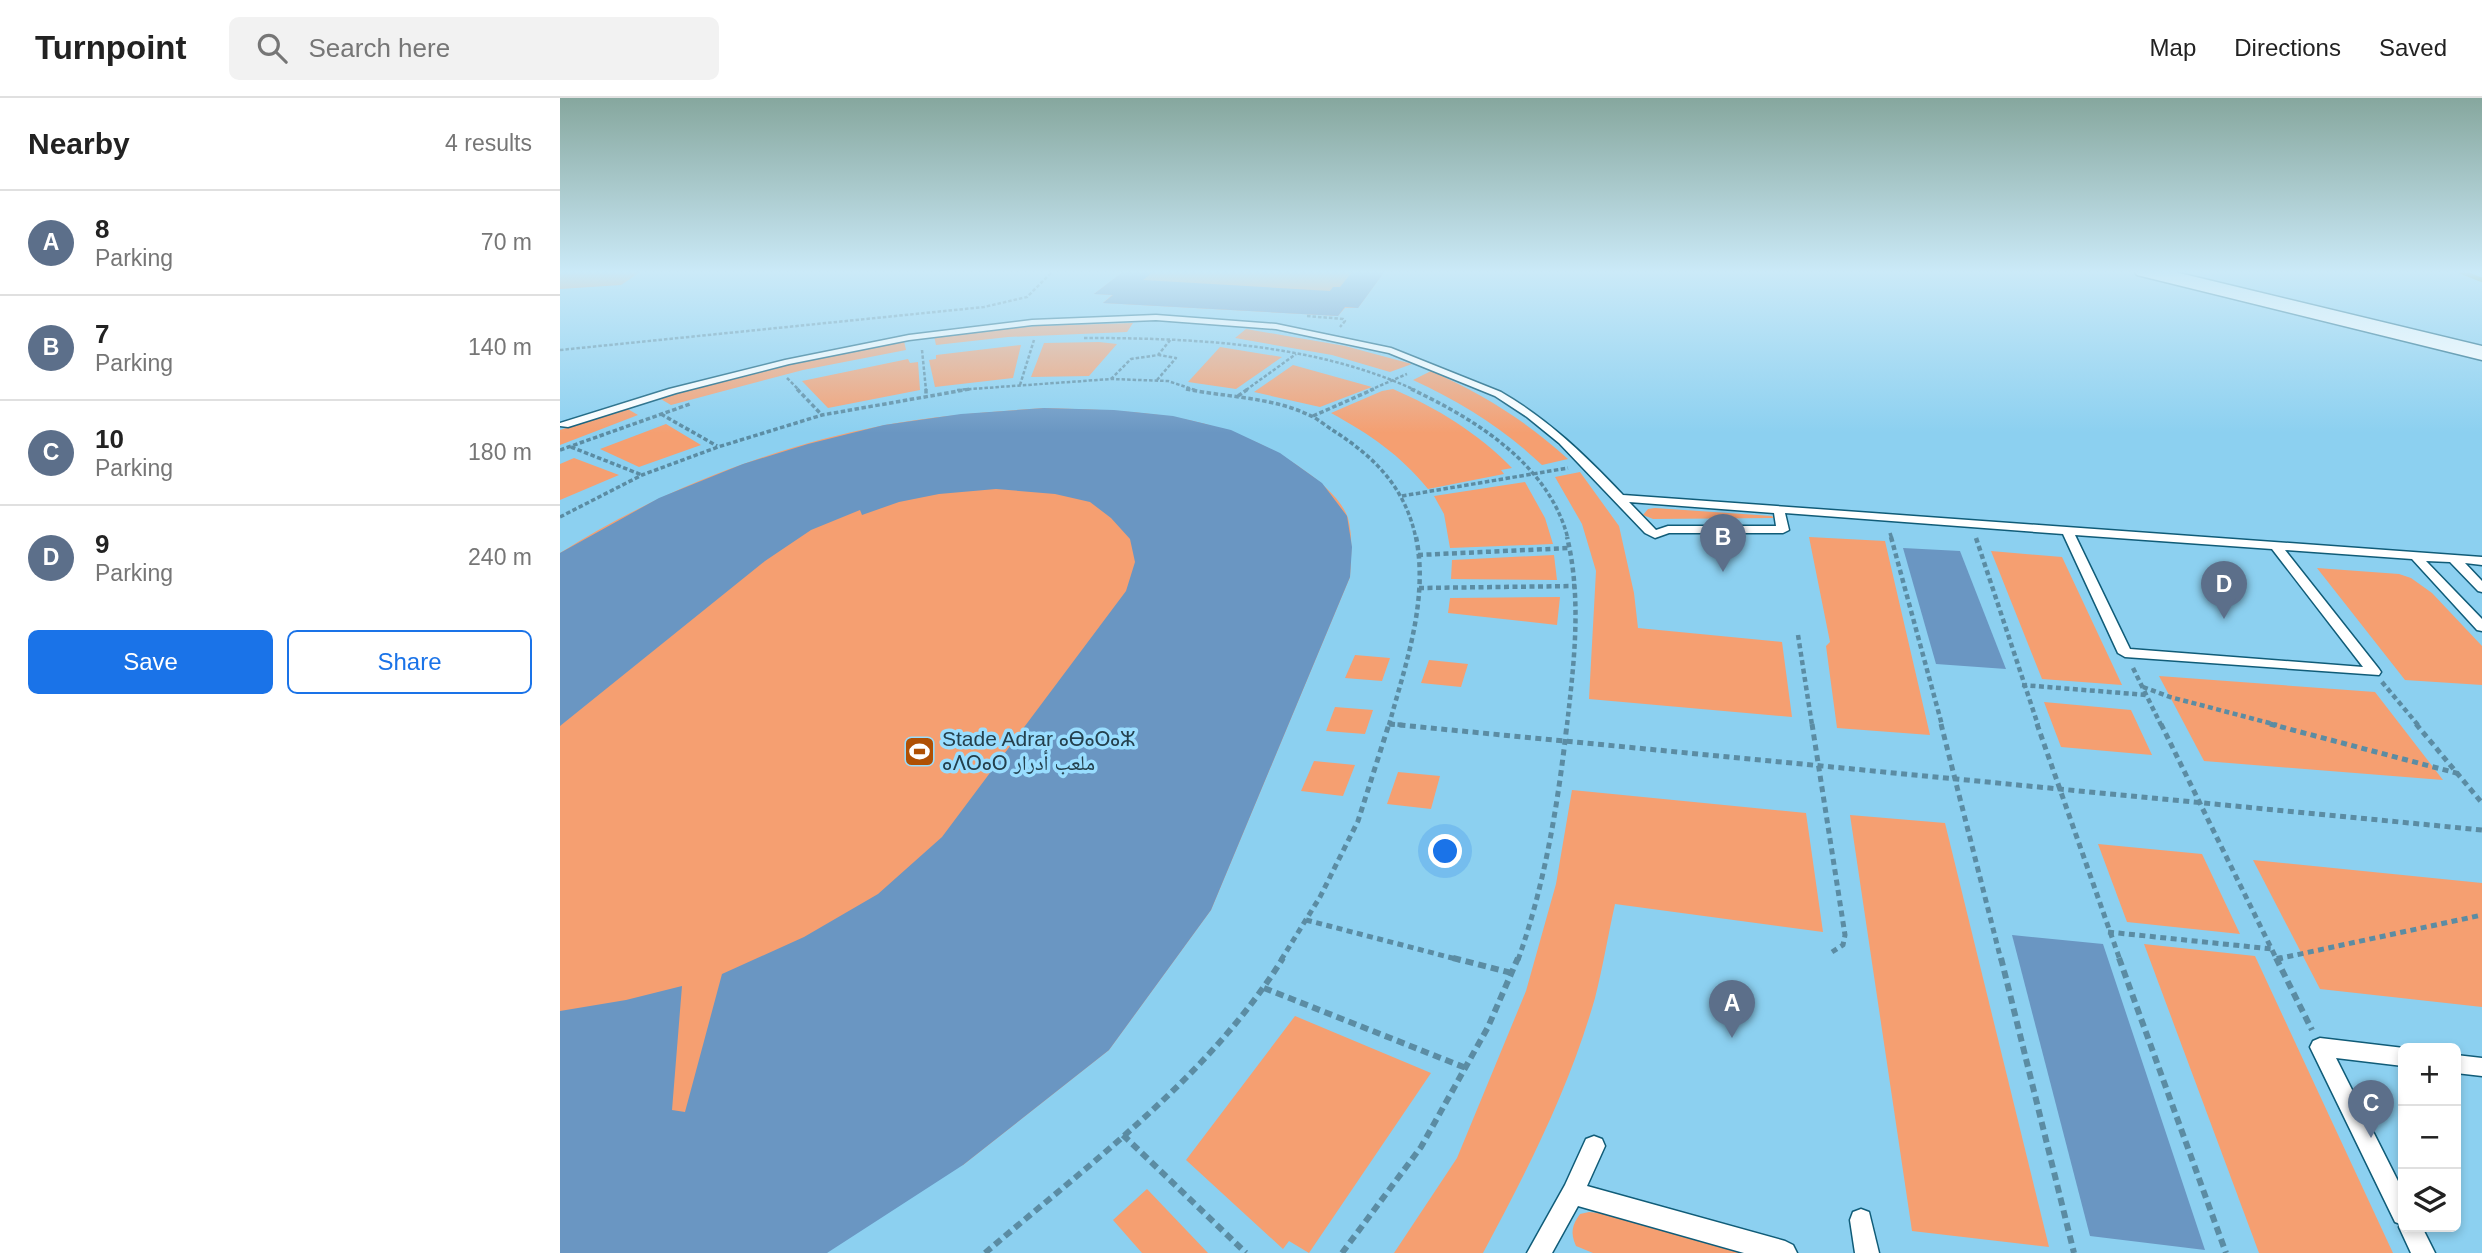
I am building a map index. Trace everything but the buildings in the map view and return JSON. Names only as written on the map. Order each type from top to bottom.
[{"type":"highway","points":[[2366,325],[2482,353]]},
{"type":"highway","points":[[2393,325],[2482,346]]},
{"type":"lane","points":[[561,426],[638,401],[757,368],[916,336],[1012,325]]},
{"type":"lane","points":[[1248,325],[1315,333],[1428,364],[1501,396],[1548,429],[1621,498],[1636,521],[1655,534],[1668,529],[1824,514],[2482,561]]},
{"type":"lane","points":[[1621,498],[1781,520]]},
{"type":"lane","points":[[1636,521],[1781,520]]},
{"type":"lane","points":[[2068,532],[2125,653],[2374,671]]},
{"type":"lane","points":[[2276,547],[2374,671]]},
{"type":"lane","points":[[2415,556],[2482,627]]},
{"type":"lane","points":[[2454,559],[2482,587]]},
{"type":"lane","points":[[2320,1047],[2398,1056]]},
{"type":"lane","points":[[2320,1047],[2398,1204]]},
{"type":"lane","points":[[2461,1065],[2482,1067]]},
{"type":"lane","points":[[1539,1253],[1573,1193],[1594,1146]]},
{"type":"lane","points":[[1573,1193],[1785,1253]]},
{"type":"lane","points":[[1861,1220],[1867,1253]]},
{"type":"lane","points":[[2412,1232],[2423,1253]]},
{"type":"path","points":[[560,350],[809,325]]},
{"type":"path","points":[[916,336],[923,352],[926,394]]},
{"type":"path","points":[[1073,338],[1172,338],[1249,346],[1297,354],[1394,381],[1430,397],[1494,436],[1544,488],[1562,521],[1570,548],[1575,566],[1576,621],[1566,741],[1537,896],[1512,973],[1466,1068],[1409,1166],[1342,1253]]},
{"type":"path","points":[[1158,355],[1172,338]]},
{"type":"path","points":[[1020,341],[1045,339]]},
{"type":"path","points":[[1020,385],[1034,340]]},
{"type":"path","points":[[909,354],[933,350]]},
{"type":"path","points":[[1237,396],[1297,354]]},
{"type":"path","points":[[1111,379],[1135,355],[1176,358],[1156,381]]},
{"type":"path","points":[[1312,416],[1428,364]]},
{"type":"path","points":[[775,381],[800,376]]},
{"type":"path","points":[[788,378],[822,415]]},
{"type":"path","points":[[560,517],[642,475],[718,447],[822,415],[926,394],[1111,379],[1156,381],[1237,396],[1312,416],[1364,450],[1387,474],[1402,496],[1412,520],[1418,555],[1419,588],[1409,654],[1358,821],[1306,920],[1265,988],[1172,1093],[985,1253]]},
{"type":"path","points":[[638,401],[718,447]]},
{"type":"path","points":[[560,450],[694,403]]},
{"type":"path","points":[[570,447],[642,475]]},
{"type":"path","points":[[1402,496],[1586,465]]},
{"type":"path","points":[[1885,519],[1956,778],[2074,1253]]},
{"type":"path","points":[[1970,525],[2022,685],[2108,932],[2226,1253]]},
{"type":"path","points":[[1418,555],[1570,548]]},
{"type":"path","points":[[1419,588],[1576,586]]},
{"type":"path","points":[[1798,635],[1844,935],[1843,945],[1832,952]]},
{"type":"path","points":[[2125,653],[2320,1047]]},
{"type":"path","points":[[2374,671],[2482,803]]},
{"type":"path","points":[[2022,685],[2147,695]]},
{"type":"path","points":[[2142,687],[2460,774]]},
{"type":"path","points":[[1389,724],[2482,830]]},
{"type":"path","points":[[2277,959],[2482,915]]},
{"type":"path","points":[[1306,920],[1512,973]]},
{"type":"path","points":[[2108,932],[2272,949]]},
{"type":"path","points":[[1265,988],[1466,1068]]},
{"type":"path","points":[[1123,1135],[1246,1253]]},
{"type":"shaded area","points":[[1132,325],[1127,332],[1008,337],[936,345],[934,336],[1036,326]]},
{"type":"shaded area","points":[[1246,329],[1345,346],[1412,364],[1390,372],[1332,355],[1235,338]]},
{"type":"shaded area","points":[[904,341],[906,350],[803,370],[671,405],[659,398],[757,371]]},
{"type":"shaded area","points":[[1044,343],[1117,344],[1089,376],[1031,377]]},
{"type":"shaded area","points":[[1021,345],[1013,378],[935,387],[929,360],[936,359],[936,355]]},
{"type":"shaded area","points":[[1220,347],[1282,357],[1236,389],[1188,382]]},
{"type":"shaded area","points":[[908,359],[910,363],[918,362],[920,390],[828,408],[802,381]]},
{"type":"shaded area","points":[[1293,365],[1372,387],[1320,407],[1254,392]]},
{"type":"shaded area","points":[[1431,371],[1503,409],[1568,459],[1542,465],[1481,417],[1413,380]]},
{"type":"shaded area","points":[[1393,389],[1456,422],[1512,468],[1501,470],[1504,474],[1428,489],[1384,446],[1331,413],[1382,391]]},
{"type":"shaded area","points":[[626,408],[638,415],[560,445],[560,430]]},
{"type":"shaded area","name":"Stade Adrar ⴰⴱⴰⵔⴰⵣ ⴰⴷⵔⴰⵔ ملعب أدرار","points":[[1044,408],[1114,411],[1180,418],[1244,437],[1274,451],[1317,480],[1336,498],[1348,518],[1351,540],[1350,577],[1211,910],[1109,1050],[963,1165],[560,1253],[560,553],[676,491],[758,459],[800,446],[885,425],[965,414]]},
{"type":"shaded area","points":[[666,424],[701,445],[639,467],[600,449]]},
{"type":"shaded area","points":[[574,458],[619,475],[560,500],[560,464]]},
{"type":"shaded area","points":[[1580,472],[1619,526],[1634,593],[1638,628],[1782,642],[1792,717],[1589,699],[1596,571],[1582,524],[1555,477]]},
{"type":"shaded area","points":[[1525,482],[1545,518],[1553,544],[1450,548],[1444,514],[1434,496]]},
{"type":"shaded area","points":[[1648,509],[1774,518],[1653,519],[1643,515]]},
{"type":"shaded area","points":[[1809,537],[1885,541],[1930,735],[1837,728],[1826,646],[1830,642]]},
{"type":"shaded area","points":[[1991,551],[2062,557],[2122,685],[2042,679]]},
{"type":"shaded area","points":[[1554,555],[1557,580],[1451,579],[1452,560]]},
{"type":"shaded area","points":[[2317,568],[2399,574],[2411,578],[2432,593],[2482,646],[2482,685],[2405,680]]},
{"type":"shaded area","points":[[1560,597],[1557,625],[1448,613],[1450,598]]},
{"type":"shaded area","points":[[1355,655],[1390,658],[1382,681],[1345,678]]},
{"type":"shaded area","points":[[1429,660],[1468,664],[1461,687],[1421,683]]},
{"type":"shaded area","points":[[2159,676],[2375,692],[2443,780],[2204,761]]},
{"type":"shaded area","points":[[2044,702],[2131,710],[2152,755],[2061,747]]},
{"type":"shaded area","points":[[1335,707],[1373,710],[1365,734],[1326,731]]},
{"type":"shaded area","points":[[1314,761],[1355,765],[1343,796],[1301,791]]},
{"type":"shaded area","points":[[1398,772],[1440,776],[1431,809],[1387,804]]},
{"type":"shaded area","points":[[1572,790],[1806,813],[1823,932],[1615,904],[1595,998],[1573,1065],[1531,1160],[1483,1253],[1394,1253],[1457,1158],[1526,991],[1556,884]]},
{"type":"shaded area","points":[[1850,815],[1945,823],[2049,1247],[1912,1231]]},
{"type":"shaded area","points":[[2098,844],[2202,854],[2240,934],[2127,922]]},
{"type":"shaded area","points":[[2253,860],[2482,883],[2482,1007],[2320,989]]},
{"type":"shaded area","points":[[2144,944],[2255,956],[2393,1253],[2259,1253]]},
{"type":"shaded area","points":[[1295,1016],[1431,1073],[1309,1253],[1289,1241],[1283,1249],[1186,1160]]},
{"type":"shaded area","points":[[1147,1189],[1208,1253],[1142,1253],[1113,1220]]},
{"type":"shaded area","points":[[1580,1214],[1609,1214],[1743,1253],[1593,1253],[1576,1246],[1573,1237],[1574,1226]]},
{"type":"place","name":"7","points":[[1723,572]]},
{"type":"place","name":"9","points":[[2224,619]]},
{"type":"place","name":"Stade Adrar ⴰⴱⴰⵔⴰⵣ ⴰⴷⵔⴰⵔ ملعب أدرار","points":[[919,751]]},
{"type":"place","name":"8","points":[[1732,1038]]},
{"type":"place","name":"10","points":[[2371,1138]]}]
